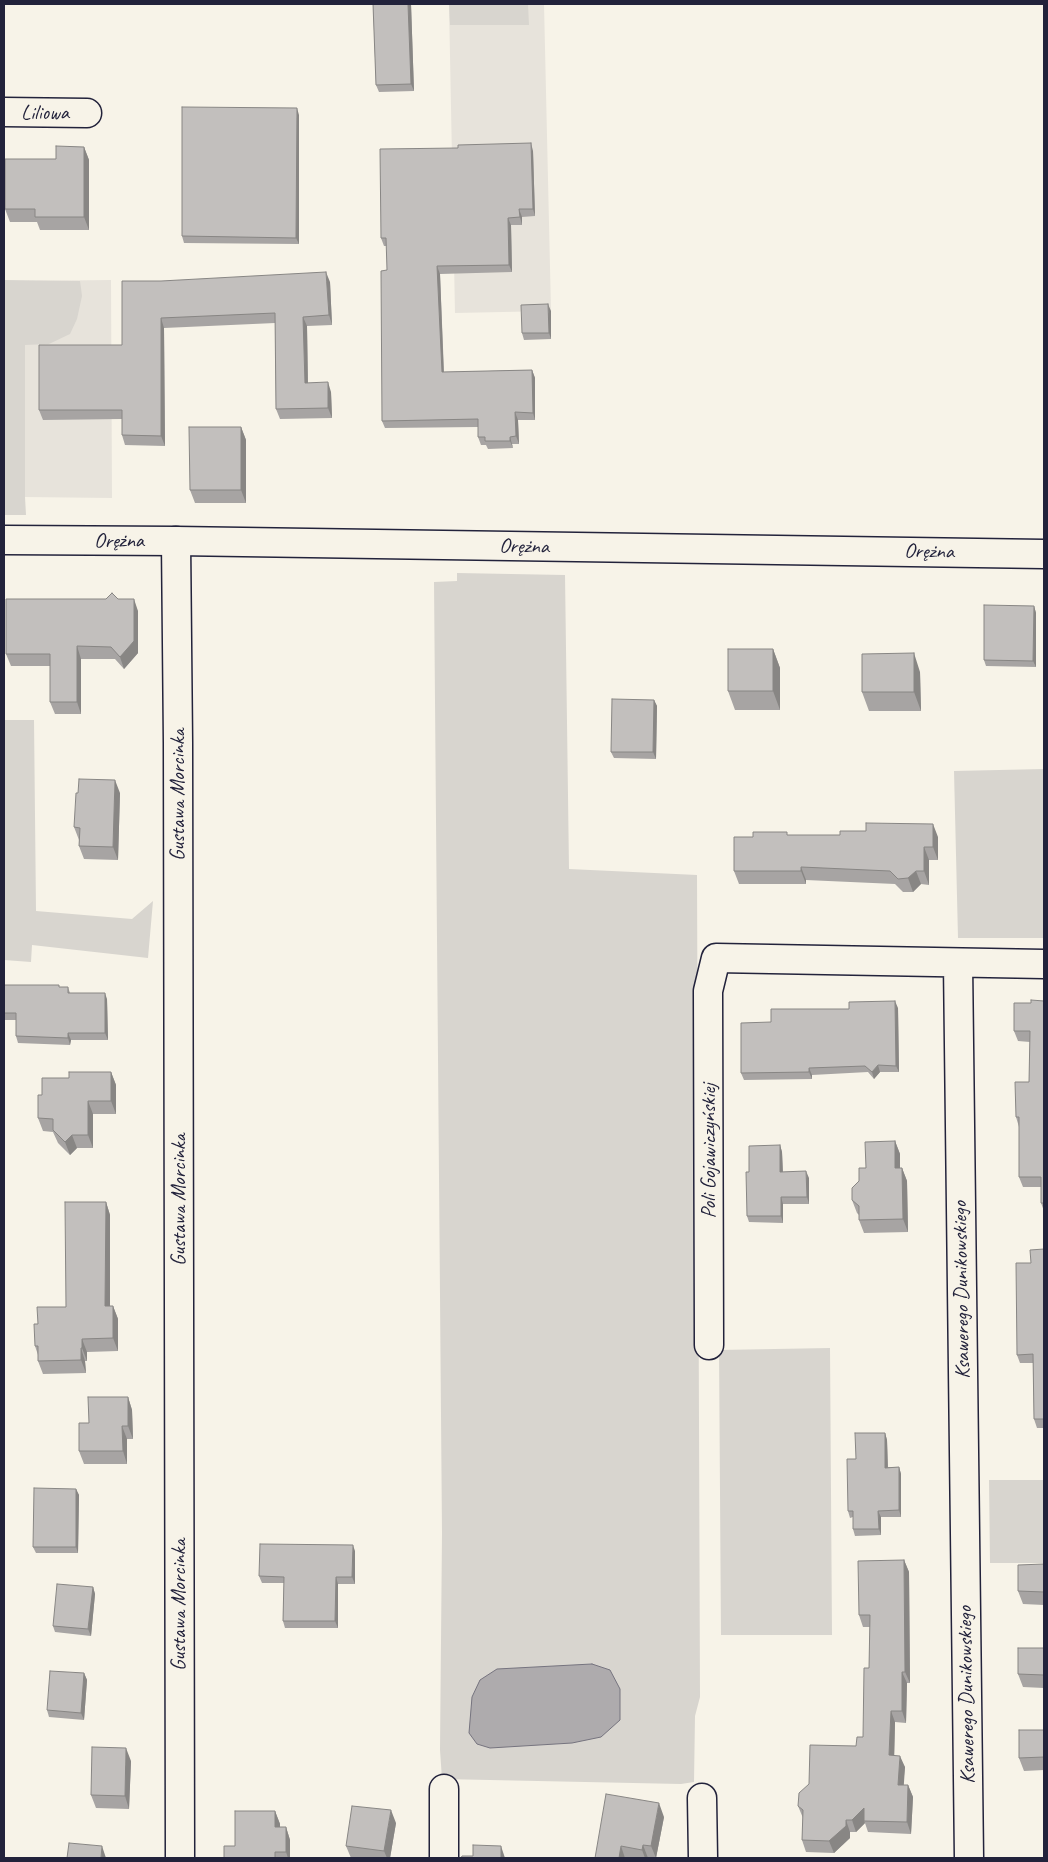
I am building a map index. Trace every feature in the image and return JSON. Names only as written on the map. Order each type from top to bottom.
[{"type":"street","name":"Liliowa","points":[[4,112],[87,113]]},
{"type":"street","name":"Orężna","points":[[4,540],[1044,554]]},
{"type":"street","name":"Gustawa Morcinka","points":[[176,541],[180,1858]]},
{"type":"street","name":"Poli Gojawiczyńskiej","points":[[709,1345],[708,991],[716,958],[958,963]]},
{"type":"street","points":[[958,963],[1044,964]]},
{"type":"street","name":"Ksawerego Dunikowskiego","points":[[958,963],[969,1858]]},
{"type":"street","points":[[444,1789],[444,1858]]},
{"type":"street","points":[[702,1798],[702,1858]]},
{"type":"shaded area","points":[[449,4],[544,4],[551,311],[455,313]]},
{"type":"shaded area","points":[[449,4],[528,4],[529,25],[450,25]]},
{"type":"shaded area","points":[[4,280],[80,281],[82,296],[77,319],[70,334],[49,344],[25,345],[26,515],[4,515]]},
{"type":"shaded area","points":[[111,280],[112,498],[25,497],[25,281]]},
{"type":"shaded area","points":[[457,573],[565,575],[569,869],[697,875],[700,1697],[695,1716],[694,1782],[681,1784],[442,1779],[440,1750],[442,1533],[434,582],[457,581]]},
{"type":"shaded area","points":[[4,720],[34,720],[36,911],[132,919],[153,901],[148,958],[32,945],[31,962],[4,960]]},
{"type":"shaded area","points":[[1044,769],[1044,938],[958,938],[954,771]]},
{"type":"shaded area","points":[[830,1348],[832,1635],[721,1635],[719,1350]]},
{"type":"shaded area","points":[[989,1480],[1044,1480],[1044,1563],[990,1563]]},
{"type":"shaded area","points":[[592,1664],[610,1670],[620,1689],[620,1720],[601,1737],[572,1743],[490,1748],[477,1744],[469,1733],[472,1697],[480,1680],[497,1669]]},
{"type":"building","points":[[373,4],[408,4],[411,84],[376,85]]},
{"type":"building","points":[[182,107],[297,108],[296,238],[182,236]]},
{"type":"building","points":[[531,143],[533,209],[519,209],[520,217],[508,218],[509,265],[437,266],[442,372],[532,370],[533,413],[515,412],[516,436],[510,437],[510,441],[485,441],[485,437],[478,437],[478,419],[382,421],[381,271],[387,270],[386,238],[381,238],[380,149],[458,148],[458,145]]},
{"type":"building","points":[[56,146],[84,147],[84,217],[35,217],[35,209],[5,209],[5,159],[56,159]]},
{"type":"building","points":[[326,272],[329,315],[303,317],[305,383],[328,382],[328,408],[276,409],[275,313],[161,318],[161,436],[122,435],[122,410],[39,410],[39,345],[122,345],[122,281],[161,281]]},
{"type":"building","points":[[548,304],[549,333],[522,333],[521,305]]},
{"type":"building","points":[[189,427],[241,427],[241,490],[190,490]]},
{"type":"building","points":[[112,593],[118,599],[134,599],[134,641],[120,657],[111,647],[77,646],[77,702],[50,702],[50,654],[6,654],[6,599],[106,599]]},
{"type":"building","points":[[984,605],[1034,606],[1033,661],[984,660]]},
{"type":"building","points":[[728,649],[773,649],[773,691],[728,691]]},
{"type":"building","points":[[914,653],[914,692],[862,692],[862,654]]},
{"type":"building","points":[[612,699],[654,700],[653,752],[611,752]]},
{"type":"building","points":[[79,779],[115,780],[113,847],[79,846],[80,828],[74,827],[76,793],[78,793]]},
{"type":"building","points":[[866,823],[933,824],[933,847],[924,847],[924,871],[916,871],[908,878],[898,879],[890,871],[801,867],[801,871],[734,871],[734,837],[753,837],[753,832],[787,832],[787,835],[840,835],[840,831],[866,831]]},
{"type":"building","points":[[4,985],[59,985],[59,987],[68,987],[68,993],[105,993],[105,1033],[68,1033],[68,1038],[16,1036],[16,1013],[4,1013]]},
{"type":"building","points":[[1031,1000],[1044,1001],[1044,1203],[1041,1203],[1041,1177],[1019,1177],[1019,1117],[1016,1117],[1015,1082],[1029,1082],[1030,1031],[1014,1031],[1014,1003],[1031,1003]]},
{"type":"building","points":[[895,1001],[896,1066],[878,1065],[872,1072],[865,1066],[809,1068],[809,1072],[741,1073],[741,1023],[771,1022],[771,1009],[849,1009],[849,1002]]},
{"type":"building","points":[[69,1072],[111,1072],[111,1101],[88,1101],[88,1135],[72,1135],[65,1142],[53,1130],[53,1119],[38,1118],[38,1095],[42,1095],[42,1078],[69,1078]]},
{"type":"building","points":[[895,1141],[895,1168],[902,1168],[903,1219],[859,1220],[859,1206],[852,1200],[852,1188],[859,1181],[859,1168],[866,1168],[865,1142]]},
{"type":"building","points":[[780,1145],[780,1172],[806,1171],[807,1197],[781,1197],[781,1216],[747,1216],[746,1172],[749,1172],[749,1146]]},
{"type":"building","points":[[65,1202],[106,1202],[105,1306],[113,1306],[113,1338],[82,1339],[81,1360],[38,1361],[38,1346],[35,1346],[34,1324],[38,1324],[37,1307],[66,1307]]},
{"type":"building","points":[[1044,1249],[1044,1419],[1034,1419],[1033,1354],[1017,1355],[1016,1263],[1031,1263],[1030,1250]]},
{"type":"building","points":[[88,1397],[128,1397],[128,1426],[122,1426],[123,1451],[79,1451],[79,1423],[89,1423]]},
{"type":"building","points":[[855,1433],[885,1433],[885,1468],[899,1467],[899,1510],[878,1511],[879,1529],[853,1529],[853,1511],[848,1511],[847,1459],[856,1459]]},
{"type":"building","points":[[34,1488],[76,1489],[76,1547],[33,1547]]},
{"type":"building","points":[[260,1544],[353,1545],[352,1577],[336,1577],[335,1621],[283,1621],[284,1577],[259,1576]]},
{"type":"building","points":[[904,1560],[905,1672],[902,1672],[902,1711],[891,1711],[889,1755],[900,1756],[898,1785],[908,1785],[907,1822],[864,1821],[864,1808],[852,1820],[846,1820],[846,1826],[829,1841],[802,1840],[803,1810],[798,1806],[799,1793],[809,1784],[810,1745],[856,1746],[857,1737],[863,1737],[864,1668],[869,1668],[870,1615],[859,1615],[858,1561]]},
{"type":"building","points":[[1044,1564],[1044,1592],[1018,1591],[1018,1565]]},
{"type":"building","points":[[57,1584],[93,1587],[88,1629],[53,1626]]},
{"type":"building","points":[[1018,1648],[1044,1648],[1044,1675],[1018,1674]]},
{"type":"building","points":[[50,1671],[84,1673],[81,1713],[47,1710]]},
{"type":"building","points":[[1019,1730],[1044,1730],[1044,1757],[1019,1758]]},
{"type":"building","points":[[92,1747],[126,1748],[125,1796],[91,1795]]},
{"type":"building","points":[[606,1794],[659,1803],[651,1846],[643,1845],[642,1850],[621,1846],[619,1858],[595,1858]]},
{"type":"building","points":[[352,1806],[391,1810],[384,1851],[346,1846]]},
{"type":"building","points":[[235,1811],[275,1811],[275,1827],[286,1827],[286,1852],[275,1852],[275,1858],[224,1858],[224,1846],[235,1846]]},
{"type":"building","points":[[69,1843],[102,1846],[101,1858],[67,1858]]},
{"type":"building","points":[[473,1845],[501,1846],[501,1858],[461,1858],[462,1856],[473,1856]]}]
